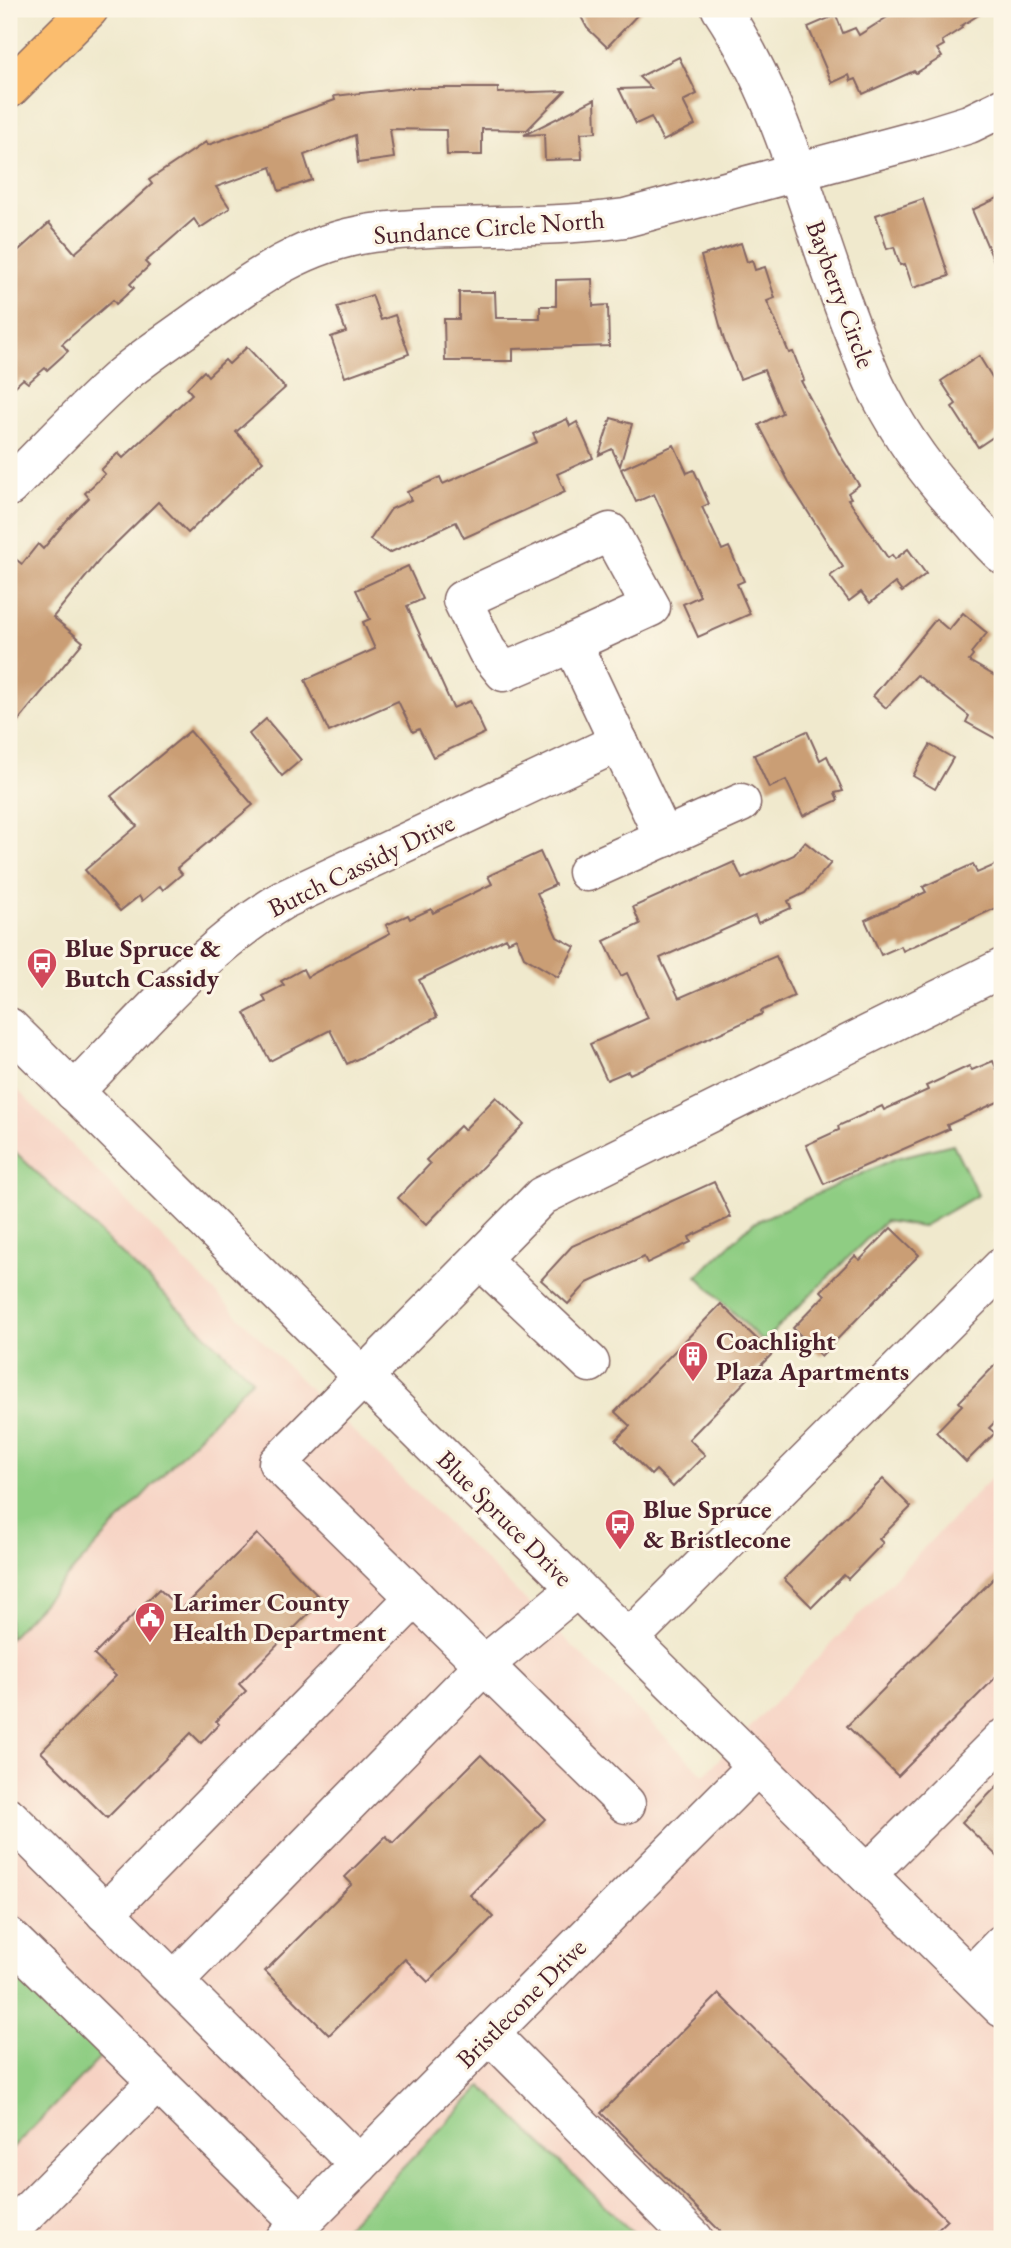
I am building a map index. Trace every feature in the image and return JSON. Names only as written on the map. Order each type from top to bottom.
[{"type":"main road","points":[[9,89],[89,9]]},
{"type":"street","name":"Bayberry Circle","points":[[721,9],[760,80],[798,172],[845,312],[879,393],[911,449],[940,488],[998,542]]},
{"type":"street","name":"Sundance Circle North","points":[[9,487],[120,378],[261,274],[289,259],[329,244],[369,234],[414,229],[583,224],[625,218],[927,137],[969,124],[1002,107]]},
{"type":"street","points":[[610,532],[650,607],[572,643],[504,671],[487,651],[462,600],[610,532]]},
{"type":"street","points":[[572,643],[664,838]]},
{"type":"street","name":"Butch Cassidy Drive","points":[[74,1092],[208,956],[256,916],[283,900],[619,743]]},
{"type":"street","points":[[587,872],[741,803]]},
{"type":"street","points":[[626,1804],[278,1463],[542,1196],[1002,968]]},
{"type":"street","name":"Blue Spruce Drive","points":[[9,1027],[1002,2008]]},
{"type":"street","points":[[480,1259],[590,1363]]},
{"type":"street","points":[[629,1639],[1002,1267]]},
{"type":"street","points":[[174,1981],[484,1665],[577,1588]]},
{"type":"street","points":[[105,1913],[415,1597]]},
{"type":"street","points":[[867,1874],[1002,1739]]},
{"type":"street","name":"Bristlecone Drive","points":[[293,2231],[757,1766]]},
{"type":"street","points":[[9,1817],[359,2165]]},
{"type":"street","points":[[9,1937],[157,2082],[293,2231]]},
{"type":"street","points":[[971,1976],[1002,1944]]},
{"type":"street","points":[[490,2034],[694,2239]]},
{"type":"street","points":[[9,2231],[157,2082]]},
{"type":"shaded area","points":[[9,1081],[297,1376],[704,1775],[1002,1467],[1002,2239],[9,2239]]},
{"type":"green space","points":[[953,1144],[978,1195],[921,1227],[885,1221],[763,1342],[697,1276],[753,1223],[896,1158]]},
{"type":"green space","points":[[9,1146],[252,1379],[9,1639]]},
{"type":"green space","points":[[9,1965],[103,2055],[9,2152]]},
{"type":"green space","points":[[482,2086],[639,2239],[334,2239]]},
{"type":"building","points":[[577,9],[643,9],[607,47],[587,28]]},
{"type":"building","points":[[900,9],[988,9],[942,41],[944,45],[937,49],[942,57],[916,73],[914,71],[863,94],[856,79],[851,81],[849,75],[832,83],[808,27],[836,15],[843,33],[855,28],[859,35]]},
{"type":"building","points":[[679,57],[697,94],[683,101],[695,125],[663,141],[651,117],[636,124],[619,89],[651,88],[639,77]]},
{"type":"building","points":[[406,88],[498,88],[498,93],[565,91],[527,130],[482,129],[482,155],[447,155],[446,130],[390,129],[394,158],[358,163],[355,135],[304,155],[312,180],[279,191],[271,167],[216,187],[230,208],[200,228],[194,219],[145,262],[149,266],[130,284],[134,288],[116,304],[113,300],[62,344],[68,351],[47,370],[45,368],[28,383],[23,379],[9,392],[9,259],[49,223],[75,253],[152,184],[149,180],[206,142],[208,145],[335,100],[334,96]]},
{"type":"building","points":[[595,99],[596,132],[581,133],[582,159],[545,160],[544,134],[524,135]]},
{"type":"building","points":[[1002,196],[1002,280],[972,210]]},
{"type":"building","points":[[923,199],[949,276],[913,288],[905,264],[900,265],[894,247],[887,249],[876,215]]},
{"type":"building","points":[[741,243],[747,262],[752,260],[755,270],[765,267],[775,298],[767,301],[789,353],[793,352],[804,380],[801,381],[859,485],[848,493],[851,498],[848,499],[888,558],[892,555],[895,559],[908,549],[926,574],[902,592],[895,583],[870,603],[861,592],[849,601],[830,576],[843,567],[789,482],[759,425],[782,413],[764,370],[740,379],[724,340],[701,256]]},
{"type":"building","points":[[592,279],[593,306],[608,305],[609,346],[513,349],[513,361],[445,361],[444,319],[459,319],[459,292],[495,292],[496,318],[540,318],[540,306],[556,306],[556,280]]},
{"type":"building","points":[[372,295],[381,320],[395,315],[409,354],[345,377],[331,337],[346,332],[337,307]]},
{"type":"building","points":[[247,347],[285,388],[236,432],[263,461],[188,533],[158,502],[102,557],[53,617],[83,642],[9,732],[9,554],[22,564],[38,544],[43,549],[89,498],[85,493],[105,474],[101,470],[118,453],[123,458],[192,394],[187,388],[204,371],[208,376],[225,360],[229,364]]},
{"type":"building","points":[[979,356],[1002,393],[1002,431],[978,447],[952,407],[956,404],[941,381]]},
{"type":"building","points":[[611,418],[632,424],[620,466],[612,449],[599,455]]},
{"type":"building","points":[[567,419],[570,426],[577,422],[593,458],[557,474],[565,492],[464,538],[456,522],[389,553],[370,540],[391,509],[411,500],[407,492],[440,477],[443,484],[537,442],[533,434]]},
{"type":"building","points":[[674,445],[687,473],[694,470],[709,504],[702,507],[722,550],[729,547],[744,581],[737,584],[750,614],[698,637],[683,604],[700,596],[654,494],[636,502],[621,469]]},
{"type":"building","points":[[408,566],[423,599],[407,606],[453,708],[470,701],[485,733],[433,757],[419,729],[413,732],[398,701],[329,732],[305,680],[375,649],[363,622],[370,619],[356,590]]},
{"type":"building","points":[[963,613],[987,633],[971,653],[973,656],[969,661],[1002,680],[1002,742],[966,722],[969,716],[917,675],[886,708],[873,696],[936,619],[949,630]]},
{"type":"building","points":[[266,719],[301,760],[282,776],[249,734]]},
{"type":"building","points":[[190,731],[253,805],[177,868],[182,874],[163,890],[160,886],[142,901],[139,896],[120,911],[85,870],[137,826],[111,796]]},
{"type":"building","points":[[807,731],[820,760],[827,756],[843,791],[835,793],[838,800],[803,816],[786,780],[769,788],[754,755]]},
{"type":"building","points":[[930,745],[953,758],[935,789],[913,776]]},
{"type":"building","points":[[805,842],[831,863],[805,893],[788,901],[791,908],[758,923],[755,916],[660,958],[679,998],[776,956],[794,996],[761,1011],[762,1014],[630,1074],[628,1071],[607,1080],[590,1044],[648,1018],[627,973],[621,976],[604,941],[640,924],[633,907],[734,862],[742,879],[794,855]]},
{"type":"building","points":[[540,852],[555,885],[537,893],[557,937],[575,947],[558,977],[524,957],[516,938],[508,942],[506,938],[419,980],[437,1017],[378,1049],[347,1064],[330,1030],[270,1061],[245,1013],[266,1002],[263,996],[284,985],[281,981],[303,969],[307,977],[390,933],[386,925],[408,915],[410,919],[431,909],[433,913],[492,884],[488,876]]},
{"type":"building","points":[[1002,862],[1002,905],[903,951],[901,946],[881,955],[865,920],[926,892],[923,887],[973,864],[977,873]]},
{"type":"building","points":[[993,1061],[1002,1081],[1002,1100],[947,1125],[949,1129],[824,1184],[806,1145],[839,1130],[838,1126],[882,1106],[884,1110],[928,1090],[926,1086],[969,1066],[972,1070]]},
{"type":"building","points":[[496,1097],[524,1124],[426,1225],[398,1198],[430,1164],[426,1160],[460,1126],[464,1130]]},
{"type":"building","points":[[714,1182],[731,1217],[689,1237],[691,1242],[647,1263],[644,1257],[587,1283],[568,1304],[541,1280],[572,1246]]},
{"type":"building","points":[[891,1228],[919,1255],[821,1356],[793,1328],[825,1295],[821,1291],[855,1256],[860,1260]]},
{"type":"building","name":"Coachlight Plaza Apartments","points":[[721,1304],[772,1354],[689,1439],[705,1455],[673,1487],[656,1470],[651,1475],[616,1440],[630,1426],[615,1412]]},
{"type":"building","points":[[1002,1358],[1002,1415],[989,1428],[995,1433],[966,1462],[936,1432],[962,1405],[959,1402]]},
{"type":"building","points":[[883,1479],[911,1507],[879,1539],[883,1543],[848,1579],[844,1575],[812,1607],[784,1579]]},
{"type":"building","points":[[257,1534],[322,1600],[239,1684],[246,1691],[216,1721],[219,1724],[201,1743],[191,1733],[107,1818],[41,1752],[116,1676],[94,1655],[159,1589],[181,1610]]},
{"type":"building","points":[[1002,1570],[1002,1671],[898,1776],[847,1726]]},
{"type":"building","points":[[481,1755],[545,1819],[470,1895],[493,1917],[428,1982],[405,1959],[329,2035],[265,1971],[352,1884],[345,1877],[386,1836],[393,1843]]},
{"type":"building","points":[[1002,1781],[1002,1861],[962,1822]]},
{"type":"building","points":[[719,1994],[947,2220],[927,2239],[728,2239],[601,2113]]},
{"type":"place","name":"Blue Spruce & Butch Cassidy","points":[[42,990]]},
{"type":"place","name":"Coachlight Plaza Apartments","points":[[693,1383]]},
{"type":"place","name":"Blue Spruce & Bristlecone","points":[[620,1551]]},
{"type":"place","name":"Larimer County Health Department","points":[[150,1644]]}]
